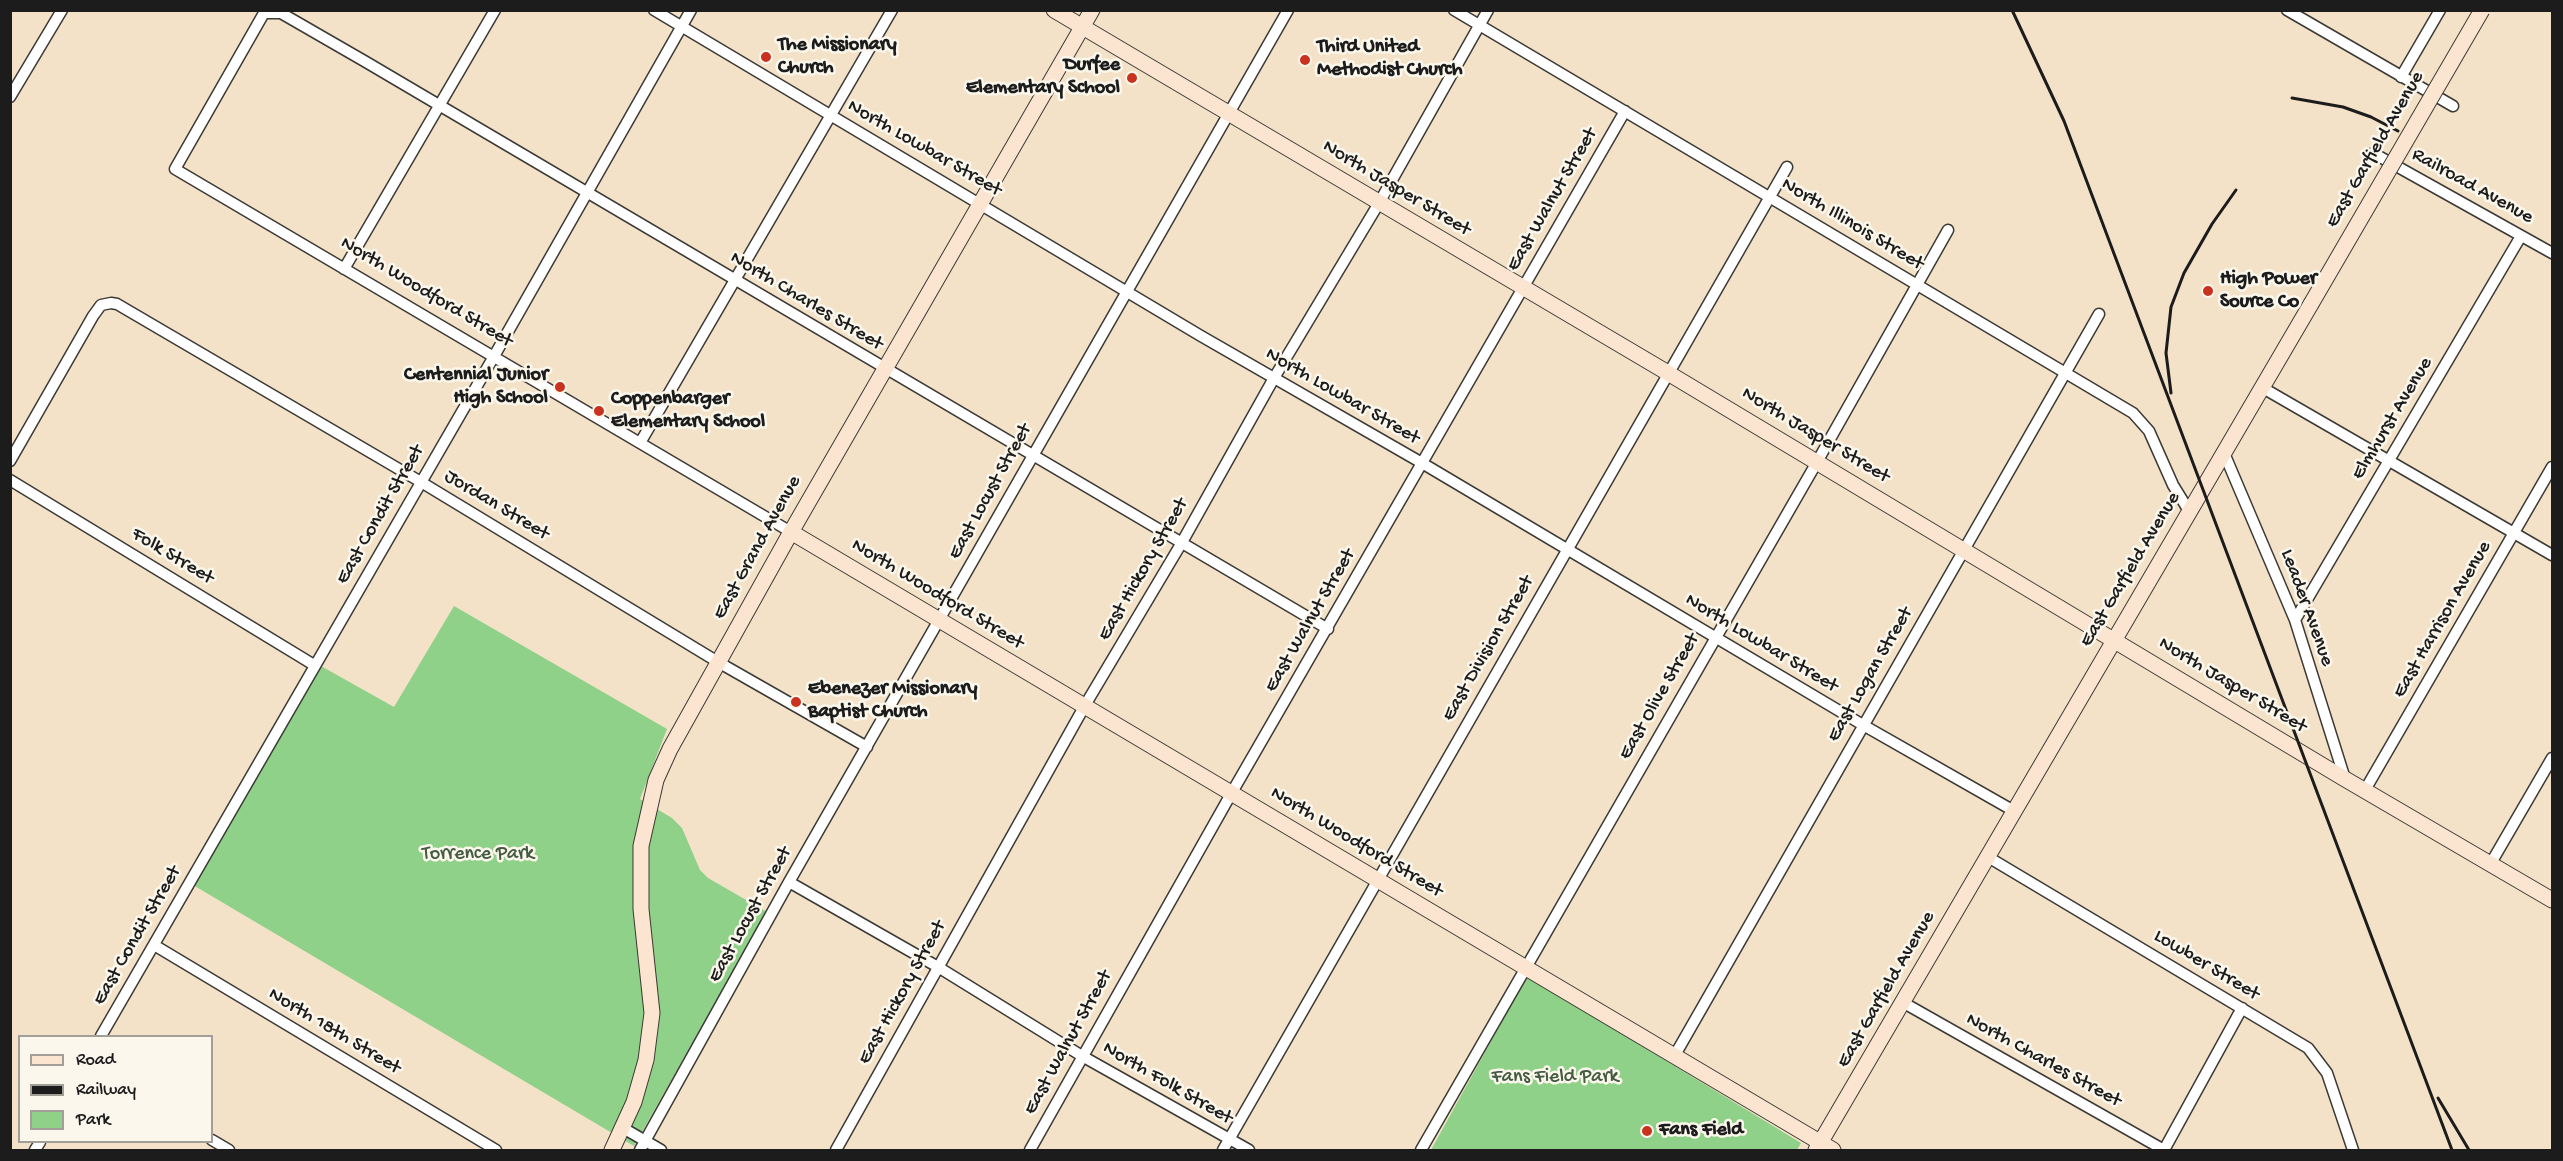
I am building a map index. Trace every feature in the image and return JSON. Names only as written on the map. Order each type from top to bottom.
[{"type":"street","points":[[10,98],[62,10]]},
{"type":"street","points":[[344,269],[495,10]]},
{"type":"street","name":"North Lowbar Street","points":[[654,10],[1715,638],[2014,811]]},
{"type":"street","name":"East Condit Street","points":[[102,1035],[588,193],[691,10]]},
{"type":"street","points":[[640,443],[892,10]]},
{"type":"street","name":"North Jasper Street","points":[[1054,10],[2553,900]]},
{"type":"street","name":"East Grand Avenue","points":[[612,1150],[634,1102],[646,1060],[652,1013],[640,879],[641,846],[650,799],[670,749],[884,369],[1092,10]]},
{"type":"street","name":"East Locust Street","points":[[643,1146],[789,882],[1288,10]]},
{"type":"street","name":"North Illinois Street","points":[[1454,10],[2133,413],[2148,431],[2173,485],[2189,511]]},
{"type":"street","name":"East Hickory Street","points":[[836,1150],[1084,707],[1181,544],[1274,378],[1378,203],[1488,10]]},
{"type":"street","points":[[2287,10],[2453,106]]},
{"type":"street","points":[[2401,77],[2440,10]]},
{"type":"street","name":"East Garfield Avenue","points":[[1823,1148],[2014,811],[2482,10]]},
{"type":"street","name":"North Charles Street","points":[[264,13],[281,13],[439,104],[884,369],[1328,629]]},
{"type":"street","name":"North Woodford Street","points":[[264,13],[175,170],[1675,1055],[1823,1148]]},
{"type":"street","name":"East Walnut Street","points":[[1030,1150],[1231,794],[1625,111]]},
{"type":"street","name":"Railroad Avenue","points":[[2373,153],[2553,253]]},
{"type":"street","name":"East Division Street","points":[[1222,1150],[1787,167]]},
{"type":"street","name":"East Olive Street","points":[[1421,1150],[1948,230]]},
{"type":"street","name":"Elmhurst Avenue","points":[[2295,620],[2522,236]]},
{"type":"street","name":"Jordan Street","points":[[10,461],[93,316],[105,303],[123,307],[421,482],[718,662],[867,747]]},
{"type":"street","name":"East Logan Street","points":[[1675,1055],[2099,314]]},
{"type":"street","points":[[2263,388],[2553,555]]},
{"type":"street","name":"Leader Avenue","points":[[2224,453],[2295,620],[2345,778]]},
{"type":"street","name":"East Harrison Avenue","points":[[2365,790],[2553,467]]},
{"type":"street","name":"Folk Street","points":[[10,480],[314,665]]},
{"type":"street","points":[[2491,863],[2553,758]]},
{"type":"street","name":"Lowber Street","points":[[1988,857],[2308,1048],[2327,1073],[2353,1150]]},
{"type":"street","name":"North Folk Street","points":[[789,882],[938,967],[1082,1056],[1249,1150]]},
{"type":"street","name":"North 18th Street","points":[[153,945],[496,1150]]},
{"type":"street","name":"North Charles Street","points":[[1904,1003],[2164,1150]]},
{"type":"street","points":[[2164,1150],[2242,1008]]},
{"type":"street","points":[[624,1128],[643,1146],[661,1150]]},
{"type":"street","points":[[213,1141],[229,1150]]},
{"type":"green space","name":"Torrence Park","points":[[454,606],[667,729],[640,799],[672,818],[682,828],[700,870],[708,878],[767,912],[634,1146],[193,885],[321,666],[394,707]]},
{"type":"green space","name":"Fans Field Park","points":[[1527,976],[1801,1143],[1797,1150],[1431,1150]]},
{"type":"railway","points":[[2012,10],[2064,121],[2452,1150]]},
{"type":"railway","points":[[2292,98],[2343,107],[2371,117],[2398,131]]},
{"type":"railway","points":[[2171,393],[2166,353],[2171,307],[2184,273],[2212,224],[2236,190]]},
{"type":"railway","points":[[2438,1098],[2469,1150]]},
{"type":"place","name":"The Missionary Church","points":[[766,57]]},
{"type":"place","name":"Third United Methodist Church","points":[[1305,60]]},
{"type":"place","name":"Durfee Elementary School","points":[[1132,78]]},
{"type":"place","name":"High Power Source Co","points":[[2208,291]]},
{"type":"place","name":"Centennial Junior High School","points":[[560,387]]},
{"type":"place","name":"Coppenbarger Elementary School","points":[[599,411]]},
{"type":"place","name":"Ebenezer Missionary Baptist Church","points":[[796,702]]},
{"type":"place","name":"Fans Field","points":[[1647,1131]]}]
